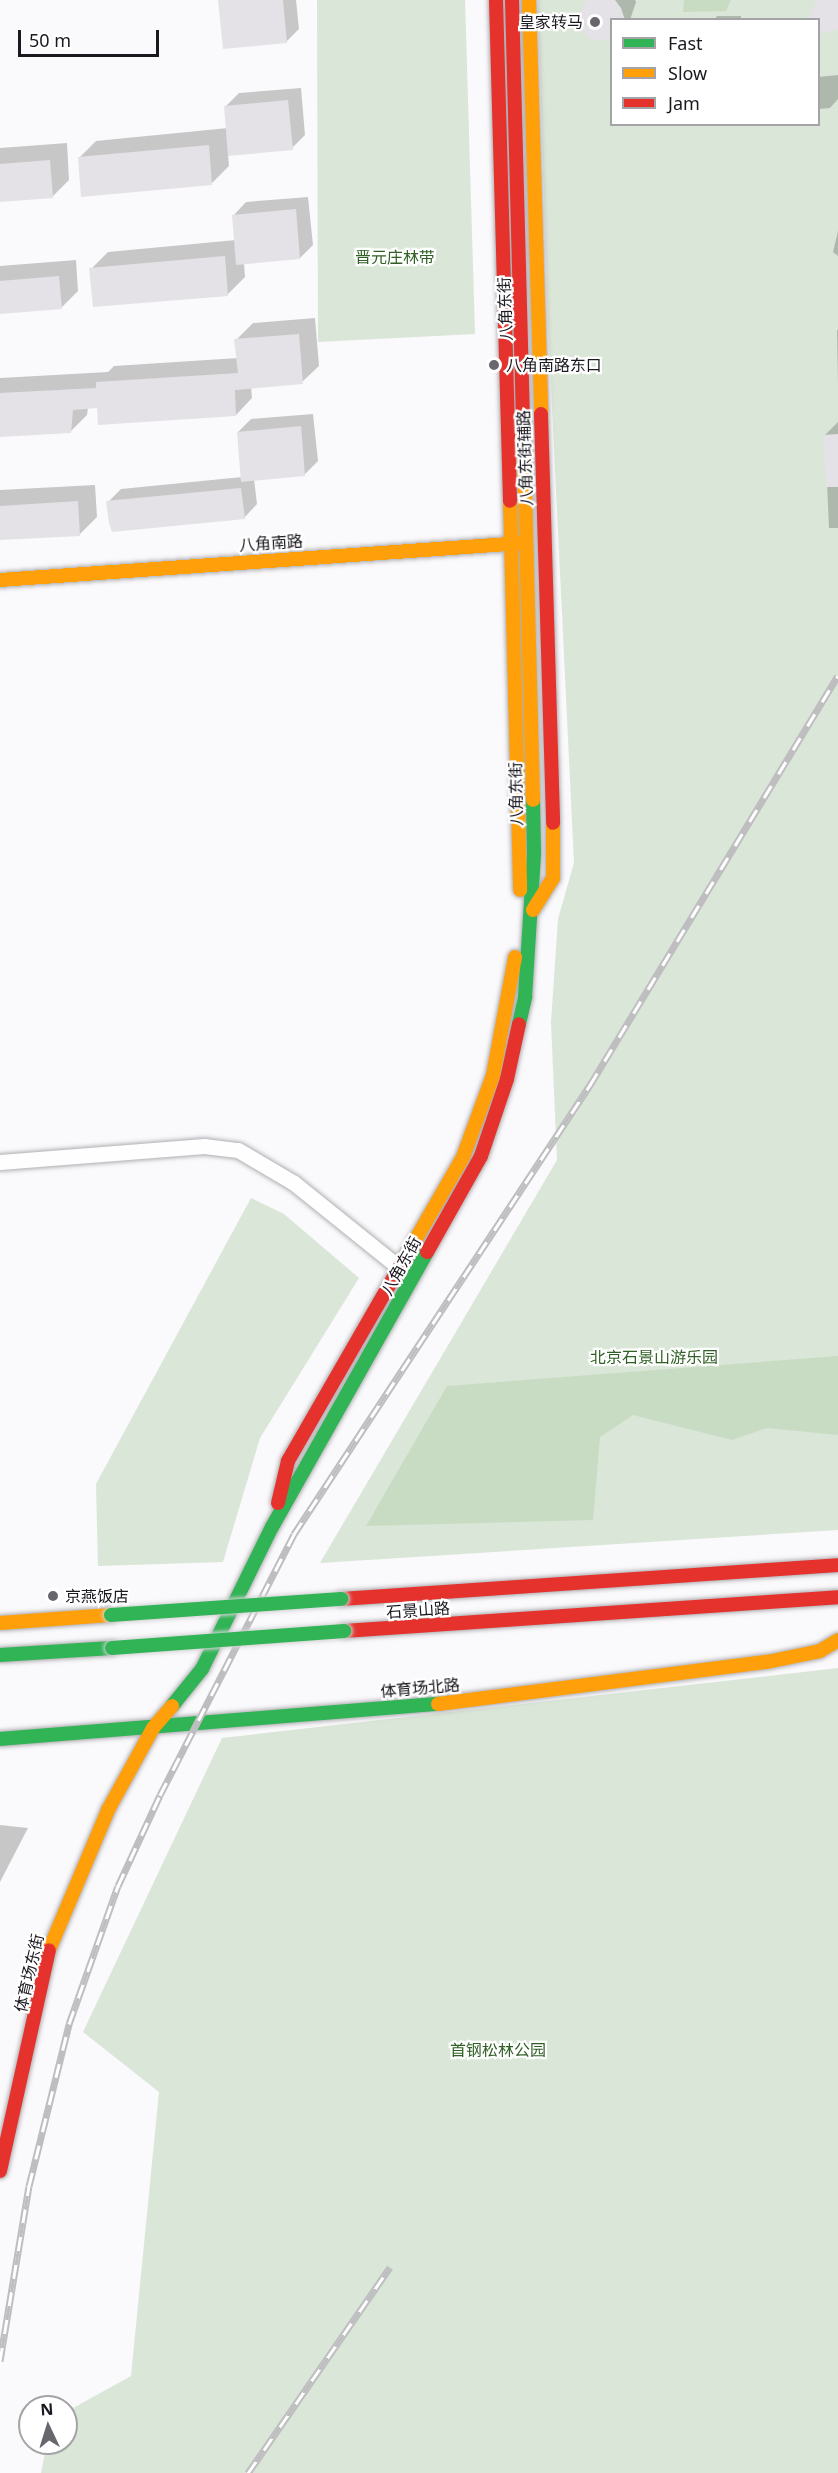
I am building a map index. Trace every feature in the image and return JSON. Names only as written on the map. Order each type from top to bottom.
[{"type":"main road","name":"八角东街","points":[[272,1527],[288,1461],[401,1269],[463,1157],[493,1075],[515,967],[520,894],[496,0]]},
{"type":"main road","name":"八角东街","points":[[153,1728],[202,1670],[272,1527],[481,1156],[507,1079],[525,997],[533,910],[527,542],[512,0]]},
{"type":"main road","name":"八角东街辅路","points":[[529,0],[553,878],[533,910]]},
{"type":"main road","name":"八角南路","points":[[0,580],[544,542]]},
{"type":"main road","name":"石景山路","points":[[0,1623],[838,1565]]},
{"type":"main road","name":"石景山路","points":[[0,1655],[838,1597]]},
{"type":"main road","name":"体育场北路","points":[[0,1739],[420,1706],[767,1662],[820,1651],[838,1640]]},
{"type":"main road","name":"体育场东街","points":[[0,2171],[52,1937],[108,1810],[153,1728]]},
{"type":"street","points":[[0,1162],[204,1146],[238,1150],[294,1183],[401,1269]]},
{"type":"green space","name":"晋元庄林带","points":[[317,0],[465,0],[475,334],[318,342]]},
{"type":"green space","name":"北京石景山游乐园","points":[[538,0],[838,0],[838,1530],[320,1563],[557,1160],[551,1022],[558,919],[574,863],[548,323]]},
{"type":"green space","points":[[684,0],[731,0],[726,11],[683,12]]},
{"type":"green space","points":[[251,1198],[284,1214],[359,1278],[260,1438],[223,1562],[98,1566],[96,1484]]},
{"type":"green space","points":[[838,1356],[838,1435],[767,1428],[732,1440],[633,1415],[600,1437],[593,1520],[366,1526],[447,1386]]},
{"type":"green space","name":"首钢松林公园","points":[[838,1668],[838,2473],[41,2473],[45,2455],[78,2455],[78,2405],[131,2376],[159,2092],[83,2032],[222,1738]]},
{"type":"building","points":[[218,0],[283,0],[287,43],[223,49]]},
{"type":"building","name":"皇家转马","points":[[587,0],[615,0],[624,18],[610,18],[610,41],[591,40],[581,31],[577,17]]},
{"type":"building","points":[[817,0],[838,0],[838,29],[833,32],[820,33],[820,18],[808,18]]},
{"type":"building","points":[[288,100],[293,150],[228,156],[224,106]]},
{"type":"building","points":[[209,145],[212,185],[81,197],[78,157]]},
{"type":"building","points":[[50,160],[53,198],[0,202],[0,164]]},
{"type":"building","points":[[296,209],[300,259],[236,265],[232,215]]},
{"type":"building","points":[[225,256],[228,296],[93,307],[89,268]]},
{"type":"building","points":[[59,276],[62,309],[0,314],[0,281]]},
{"type":"building","points":[[299,334],[303,384],[235,390],[236,416],[98,425],[97,408],[73,410],[71,433],[0,437],[0,393],[96,388],[96,382],[238,373],[234,339]]},
{"type":"building","points":[[301,426],[305,476],[241,482],[237,432]]},
{"type":"building","points":[[838,434],[838,487],[826,487],[823,435]]},
{"type":"building","points":[[241,488],[245,519],[112,532],[109,523],[106,501]]},
{"type":"building","points":[[78,501],[80,536],[0,540],[0,506]]},
{"type":"railway","points":[[0,2361],[29,2186],[69,2024],[118,1886],[160,1795],[294,1534],[590,1085],[838,676]]},
{"type":"railway","points":[[248,2473],[390,2267]]},
{"type":"traffic: fast","points":[[519,1024],[525,997],[534,852],[533,800]]},
{"type":"traffic: fast","points":[[172,1706],[202,1669],[272,1527],[427,1252]]},
{"type":"traffic: fast","points":[[111,1615],[341,1599]]},
{"type":"traffic: fast","points":[[112,1648],[344,1631]]},
{"type":"traffic: fast","points":[[0,1655],[112,1648]]},
{"type":"traffic: fast","points":[[0,1739],[438,1704]]},
{"type":"traffic: slow","points":[[529,0],[541,414]]},
{"type":"traffic: slow","points":[[523,415],[533,800]]},
{"type":"traffic: slow","points":[[510,501],[520,890]]},
{"type":"traffic: slow","points":[[0,580],[523,543]]},
{"type":"traffic: slow","points":[[533,910],[553,878],[553,823]]},
{"type":"traffic: slow","points":[[413,1244],[463,1157],[493,1075],[515,957]]},
{"type":"traffic: slow","points":[[0,1623],[111,1615]]},
{"type":"traffic: slow","points":[[438,1704],[767,1662],[820,1651],[838,1640]]},
{"type":"traffic: slow","points":[[49,1950],[108,1810],[153,1728],[172,1706]]},
{"type":"traffic: jam","points":[[496,0],[510,501]]},
{"type":"traffic: jam","points":[[512,0],[523,415]]},
{"type":"traffic: jam","points":[[541,414],[553,823]]},
{"type":"traffic: jam","points":[[427,1252],[481,1156],[507,1079],[519,1024]]},
{"type":"traffic: jam","points":[[278,1503],[288,1461],[413,1244]]},
{"type":"traffic: jam","points":[[341,1599],[838,1565]]},
{"type":"traffic: jam","points":[[344,1631],[838,1597]]},
{"type":"traffic: jam","points":[[0,2171],[49,1950]]},
{"type":"place","name":"皇家转马","points":[[595,22]]},
{"type":"place","name":"八角南路东口","points":[[494,365]]},
{"type":"place","name":"京燕饭店","points":[[53,1596]]}]
